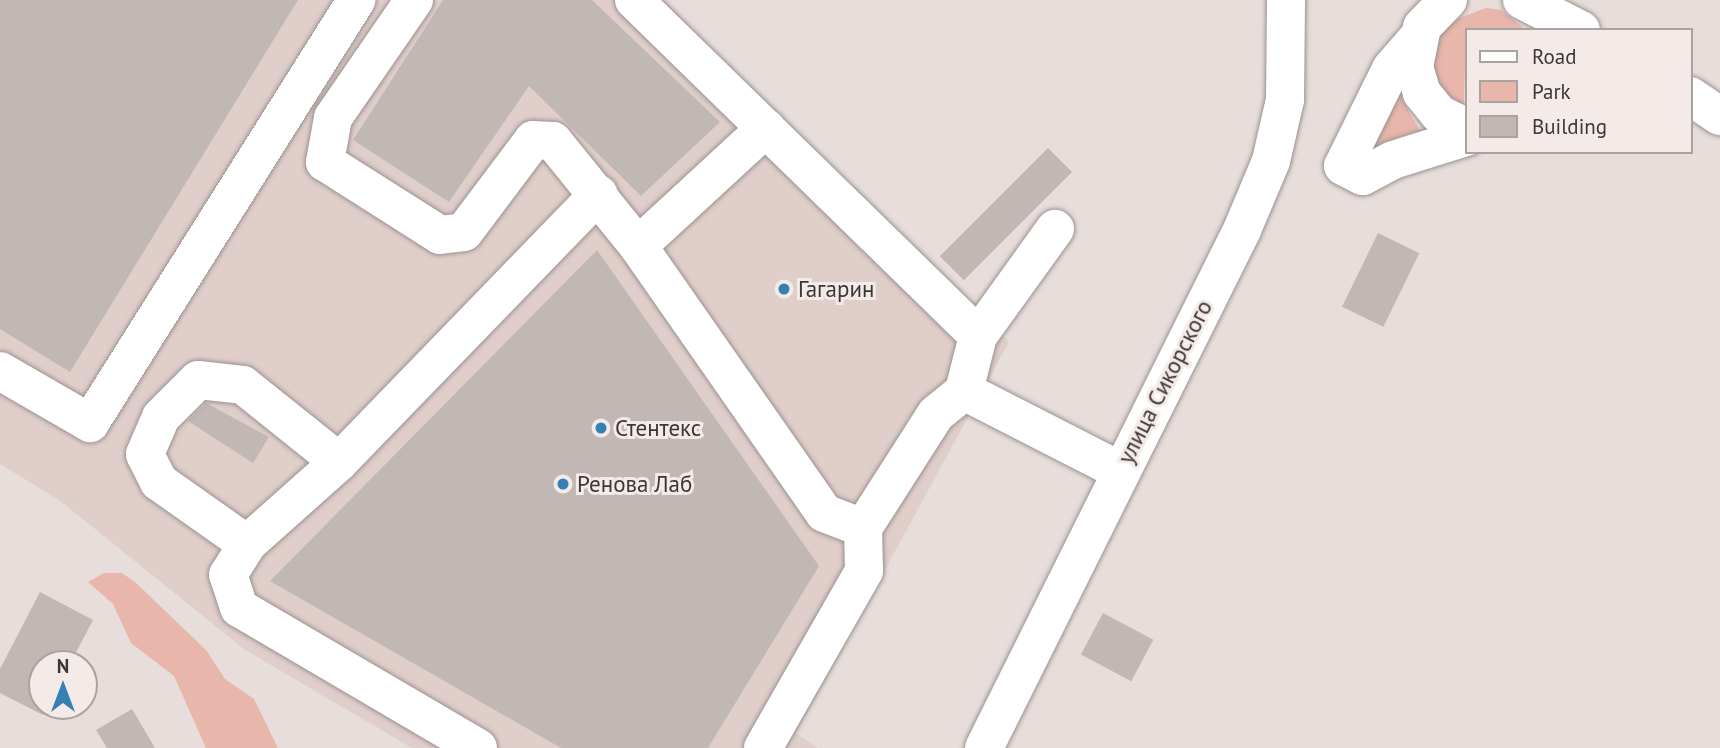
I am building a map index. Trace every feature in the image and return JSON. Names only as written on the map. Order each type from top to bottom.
[{"type":"street","points":[[0,371],[90,423],[356,0]]},
{"type":"street","points":[[414,0],[333,118],[325,162],[440,235],[464,232],[533,140],[553,141],[638,246],[824,513],[863,528]]},
{"type":"street","points":[[634,0],[978,336]]},
{"type":"street","name":"улица Сикорского","points":[[984,748],[1242,230],[1271,161],[1285,100],[1286,0]]},
{"type":"street","points":[[1522,0],[1577,28]]},
{"type":"street","points":[[1428,17],[1414,66],[1422,93],[1439,114],[1464,126]]},
{"type":"street","points":[[1428,17],[1391,69],[1343,166],[1363,176],[1393,160],[1464,138]]},
{"type":"street","points":[[638,246],[766,128]]},
{"type":"street","points":[[478,748],[239,608],[228,575],[247,544],[339,462],[598,194]]},
{"type":"street","points":[[763,748],[864,571],[863,528],[936,414],[964,391],[978,336],[1055,229]]},
{"type":"street","points":[[247,544],[159,482],[145,454],[161,417],[198,380],[243,385],[339,462]]},
{"type":"street","points":[[964,391],[1120,471]]},
{"type":"shaded area","points":[[0,0],[663,0],[1009,342],[796,733],[818,748],[412,748],[244,649],[59,500],[0,464]]},
{"type":"green space","points":[[1486,8],[1501,10],[1524,28],[1464,28],[1464,105],[1437,89],[1428,60],[1431,45],[1449,22]]},
{"type":"green space","points":[[1394,85],[1420,131],[1394,139],[1362,160]]},
{"type":"green space","points":[[104,573],[122,573],[135,582],[206,650],[225,679],[254,699],[278,748],[206,748],[174,676],[131,643],[113,604],[88,582]]},
{"type":"building","points":[[0,0],[298,0],[70,372],[0,329]]},
{"type":"building","points":[[443,0],[592,0],[720,122],[641,196],[529,86],[449,202],[353,140]]},
{"type":"building","points":[[1048,148],[1072,172],[964,280],[940,256]]},
{"type":"building","points":[[1378,233],[1419,253],[1383,327],[1342,307]]},
{"type":"building","name":"Ренова Лаб","points":[[597,250],[819,566],[708,748],[561,748],[270,581]]},
{"type":"building","points":[[206,403],[269,437],[253,463],[188,421]]},
{"type":"building","points":[[40,592],[93,620],[77,650],[28,650],[28,707],[0,693],[0,669]]},
{"type":"building","points":[[1103,613],[1153,640],[1131,681],[1081,654]]},
{"type":"building","points":[[132,709],[155,748],[107,748],[96,730]]},
{"type":"place","name":"Гагарин","points":[[784,289]]},
{"type":"place","name":"Стентекс","points":[[601,428]]},
{"type":"place","name":"Ренова Лаб","points":[[563,484]]}]
